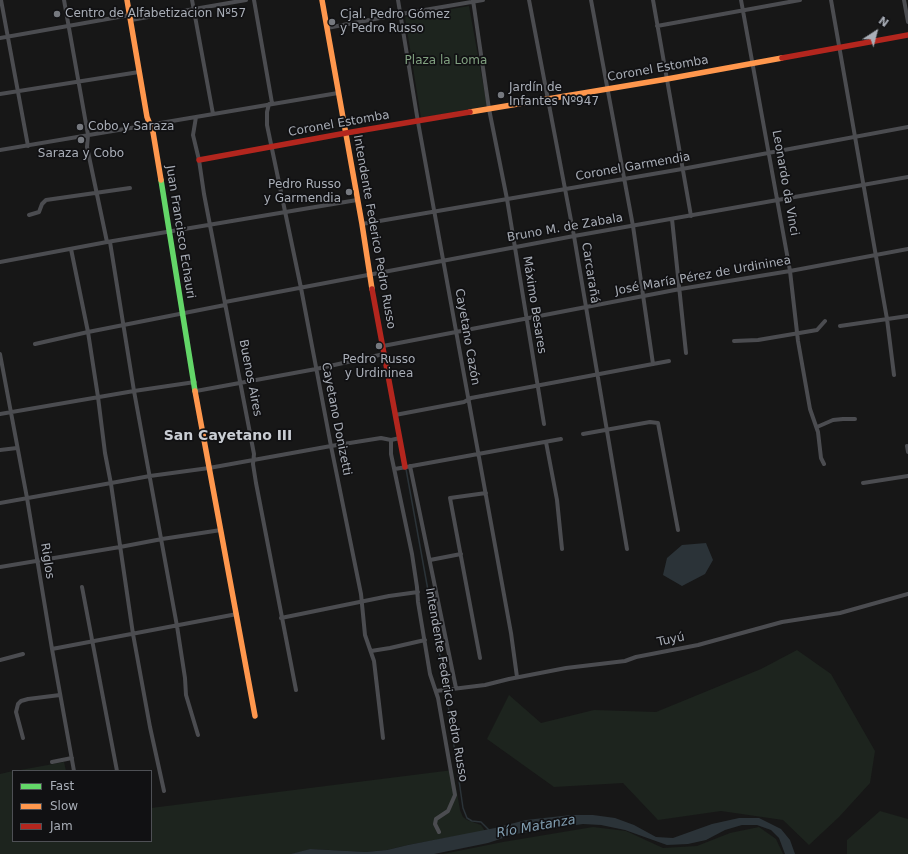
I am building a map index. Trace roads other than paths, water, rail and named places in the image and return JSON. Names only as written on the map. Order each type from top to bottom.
[{"type":"street","points":[[1,0],[28,146]]},
{"type":"street","points":[[64,0],[88,135],[87,147],[108,242],[162,539],[177,626],[185,678],[186,695],[198,735]]},
{"type":"street","name":"Juan Francisco Echauri","points":[[127,0],[147,117],[153,132],[182,314],[255,716]]},
{"type":"street","points":[[192,0],[213,114]]},
{"type":"street","points":[[0,38],[69,26],[193,10],[246,0]]},
{"type":"street","name":"Cayetano Donizetti","points":[[254,0],[270,104],[267,112],[267,126],[301,288],[362,602],[366,635],[371,650],[377,680],[383,738]]},
{"type":"street","name":"Intendente Federico Pedro Russo","points":[[322,0],[362,224],[369,275],[395,415],[408,466]]},
{"type":"street","name":"Cayetano Cazón","points":[[398,0],[418,122],[515,656],[517,677]]},
{"type":"street","points":[[327,28],[483,0]]},
{"type":"street","name":"Carcarañá","points":[[529,0],[574,236],[627,549]]},
{"type":"street","points":[[591,0],[633,226],[653,364]]},
{"type":"street","points":[[653,0],[691,216]]},
{"type":"street","name":"Leonardo da Vinci","points":[[741,0],[754,63],[790,271],[810,409],[817,426],[821,458],[824,464]]},
{"type":"street","points":[[657,26],[800,0]]},
{"type":"street","points":[[831,0],[887,319],[894,375]]},
{"type":"street","points":[[904,0],[908,22]]},
{"type":"street","name":"Máximo Besares","points":[[473,1],[489,109],[507,199],[544,424]]},
{"type":"street","name":"Coronel Estomba","points":[[199,160],[346,133],[666,79],[908,35]]},
{"type":"street","points":[[0,94],[79,82],[106,76],[139,72]]},
{"type":"street","points":[[0,150],[338,93]]},
{"type":"street","name":"Buenos Aires","points":[[196,117],[193,135],[254,454],[256,483],[296,690]]},
{"type":"street","name":"Coronel Garmendia","points":[[362,224],[682,169],[908,127]]},
{"type":"street","name":"Bruno M. de Zabala","points":[[225,303],[574,236],[908,178]]},
{"type":"street","points":[[29,215],[39,212],[42,204],[46,200],[130,188]]},
{"type":"street","points":[[0,262],[108,242],[211,226],[357,200]]},
{"type":"street","points":[[672,219],[686,353]]},
{"type":"street","points":[[71,249],[88,332],[133,634],[150,727],[164,791]]},
{"type":"street","name":"José María Pérez de Urdininea","points":[[383,346],[680,289],[790,271],[908,249]]},
{"type":"street","points":[[35,344],[182,314],[225,303]]},
{"type":"street","points":[[840,326],[908,316]]},
{"type":"street","points":[[734,341],[758,340],[817,330],[825,321]]},
{"type":"street","name":"Riglos","points":[[0,354],[27,498],[74,770]]},
{"type":"street","points":[[196,390],[316,369],[384,354]]},
{"type":"street","points":[[395,415],[668,361]]},
{"type":"street","points":[[0,414],[194,382]]},
{"type":"street","points":[[817,426],[838,420],[855,419]]},
{"type":"street","points":[[583,434],[650,422],[658,423],[678,530]]},
{"type":"street","points":[[0,503],[331,446],[381,438],[391,440],[400,438]]},
{"type":"street","points":[[395,469],[561,439]]},
{"type":"street","name":"Intendente Federico Pedro Russo","points":[[391,440],[391,454],[412,554],[430,674],[436,691],[455,796],[448,811],[436,819],[435,824],[439,832]]},
{"type":"street","points":[[546,442],[557,500],[562,549]]},
{"type":"street","points":[[907,446],[908,452]]},
{"type":"street","points":[[0,450],[17,448]]},
{"type":"street","points":[[408,466],[430,560],[456,688]]},
{"type":"street","points":[[863,483],[908,476]]},
{"type":"street","points":[[480,658],[450,498],[486,494]]},
{"type":"street","points":[[0,567],[221,530]]},
{"type":"street","points":[[430,560],[461,554]]},
{"type":"street","points":[[82,587],[117,770]]},
{"type":"street","points":[[281,618],[389,596],[418,592]]},
{"type":"street","name":"Tuyú","points":[[436,691],[485,685],[517,677],[566,668],[624,662],[636,657],[698,645],[782,622],[840,613],[908,594]]},
{"type":"street","points":[[52,649],[236,614]]},
{"type":"street","points":[[371,650],[390,648],[425,640]]},
{"type":"street","points":[[0,660],[23,654]]},
{"type":"street","points":[[23,738],[16,712],[18,704],[21,701],[28,699],[60,695]]},
{"type":"street","points":[[52,762],[72,758]]},
{"type":"water","points":[[706,543],[713,560],[705,574],[682,586],[663,575],[667,558],[682,545]]},
{"type":"water","name":"Río Matanza","points":[[571,815],[593,815],[615,818],[634,825],[656,837],[673,838],[712,824],[739,818],[759,818],[781,829],[790,840],[795,854],[785,854],[779,838],[771,830],[757,825],[742,825],[725,830],[706,840],[688,844],[667,845],[625,830],[601,825],[583,824],[515,834],[488,843],[434,854],[291,854],[310,849],[366,852],[387,850],[495,828],[526,820]]},
{"type":"waterway","points":[[406,469],[445,684],[463,808],[467,818],[472,821],[481,822],[489,830]]},
{"type":"place","name":"Centro de Alfabetizacion Nº57","points":[[57,14]]},
{"type":"place","name":"Cjal. Pedro Gómez y Pedro Russo","points":[[332,22]]},
{"type":"place","name":"Jardín de Infantes Nº947","points":[[501,95]]},
{"type":"place","name":"Cobo y Saraza","points":[[80,127]]},
{"type":"place","name":"Saraza y Cobo","points":[[81,140]]},
{"type":"place","name":"Pedro Russo y Garmendia","points":[[349,192]]},
{"type":"place","name":"Pedro Russo y Urdininea","points":[[379,346]]},
{"type":"district","name":"San Cayetano III","points":[[228,436]]},
{"type":"park label","name":"Plaza la Loma","points":[[446,61]]}]
